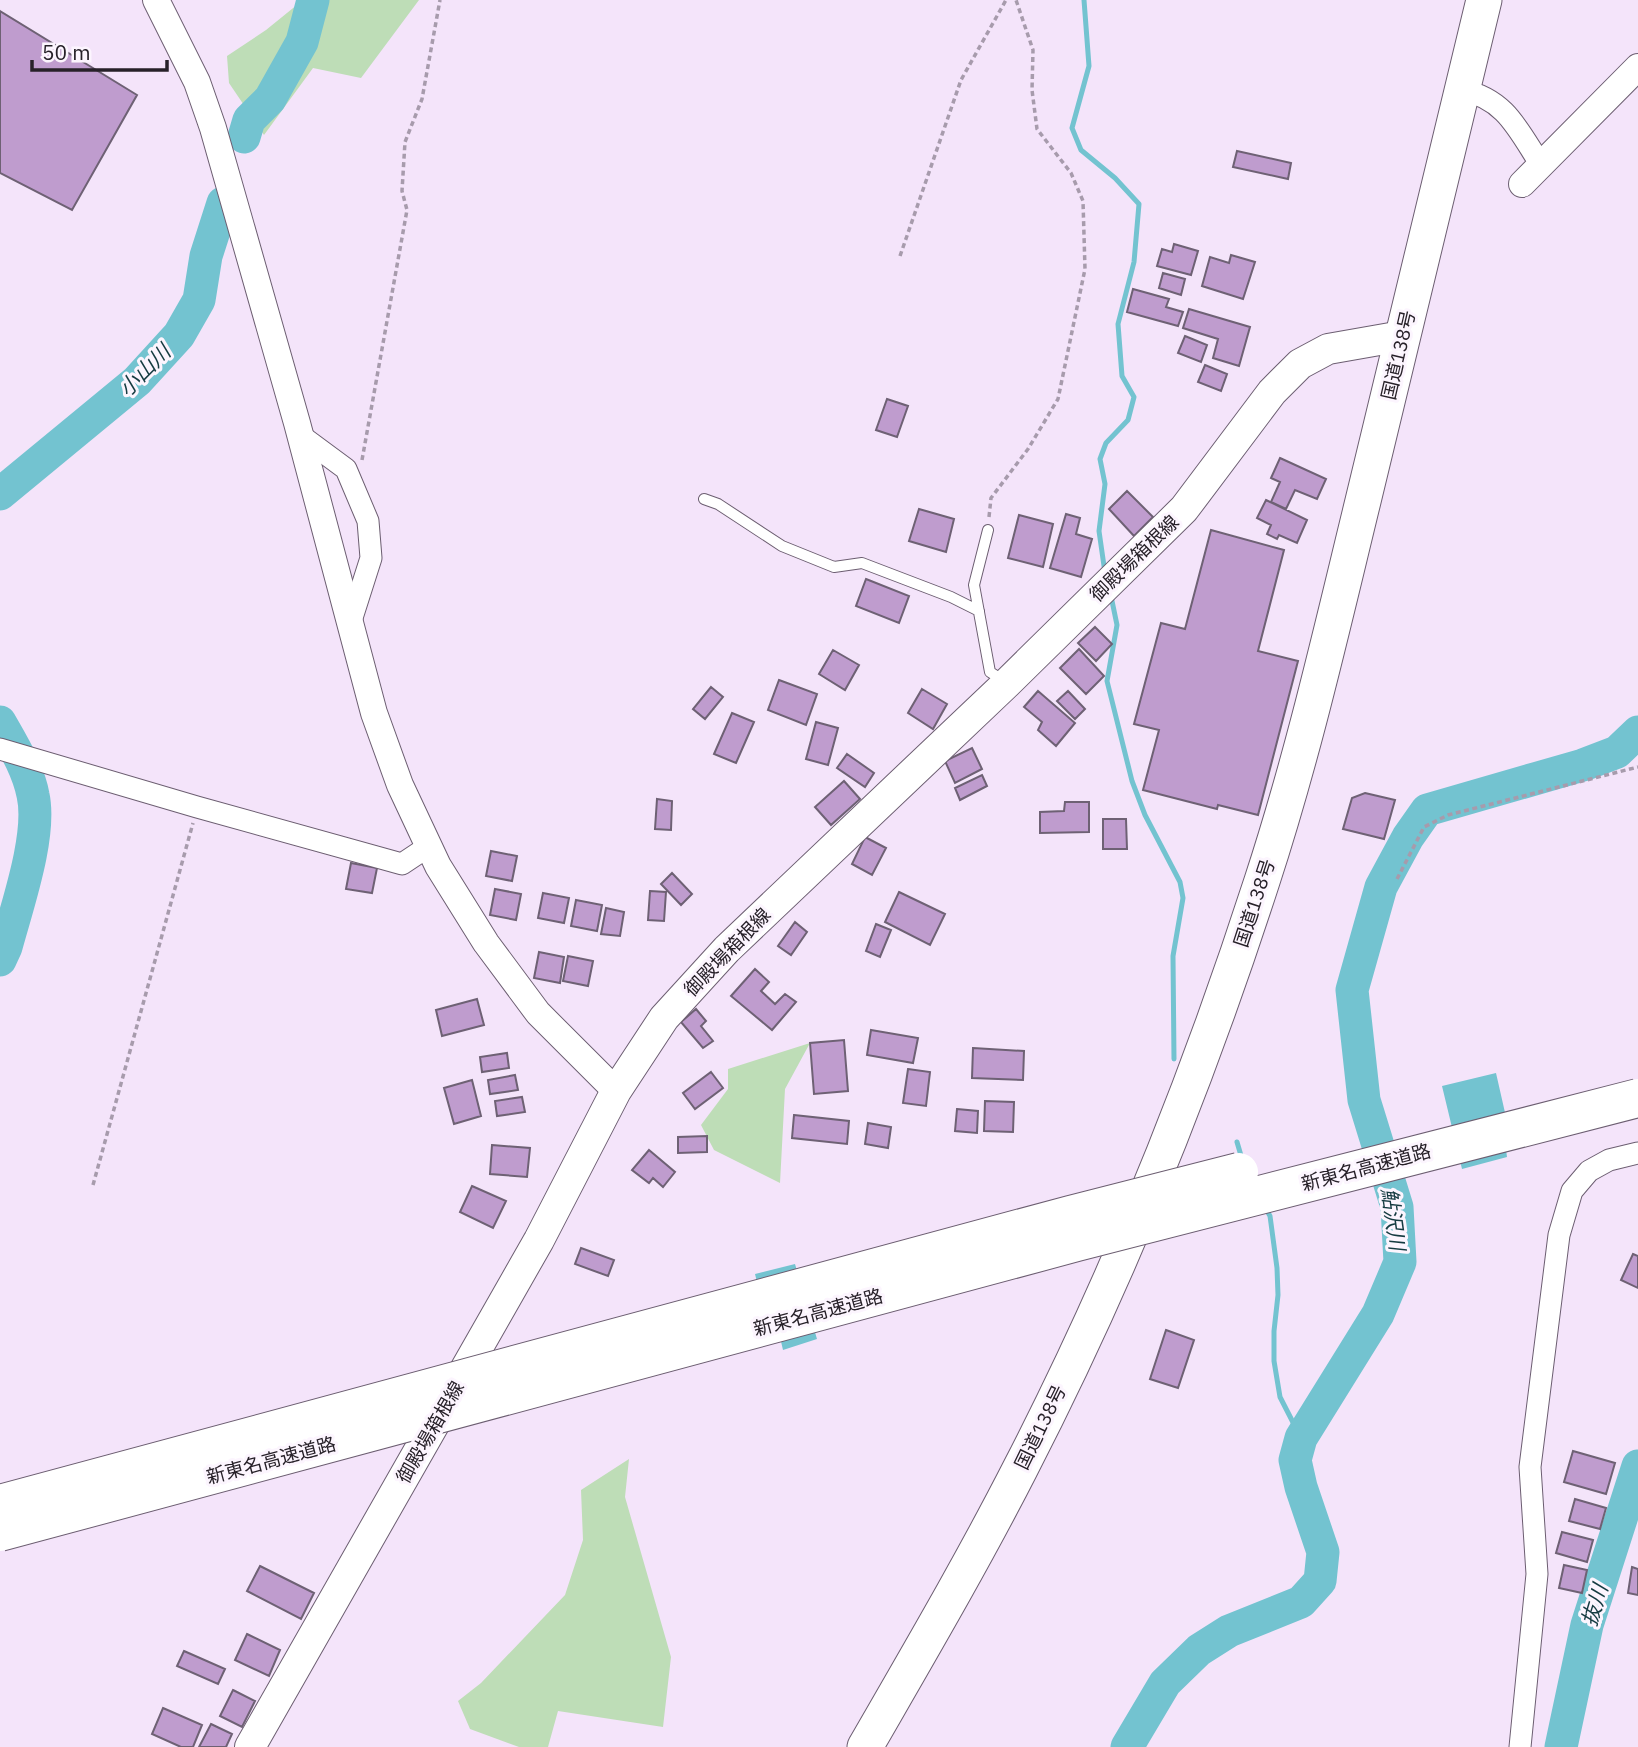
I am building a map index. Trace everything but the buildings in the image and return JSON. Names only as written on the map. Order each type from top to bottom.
[{"type":"highway","name":"国道138号","points":[[865,1747],[1021,1468],[1141,1207],[1211,1029],[1263,880],[1328,653],[1483,0]]},
{"type":"highway","name":"新東名高速道路","points":[[0,1504],[1070,1215],[1638,1071]]},
{"type":"highway","name":"新東名高速道路","points":[[0,1532],[1077,1242],[1638,1098]]},
{"type":"main road","name":"御殿場箱根線","points":[[250,1747],[540,1240],[616,1091],[664,1018],[727,949],[1184,509],[1272,392],[1300,364],[1328,349],[1402,336]]},
{"type":"street","points":[[156,0],[197,82],[213,128],[300,435],[374,713],[400,785],[438,866],[486,943],[538,1013],[616,1091]]},
{"type":"street","points":[[1522,184],[1638,67]]},
{"type":"street","points":[[1462,90],[1491,99],[1508,116],[1541,165]]},
{"type":"street","points":[[300,435],[346,469],[368,521],[371,558],[350,624]]},
{"type":"street","points":[[0,749],[402,863],[429,846]]},
{"type":"street","points":[[1520,1747],[1537,1574],[1530,1467],[1559,1236],[1572,1191],[1589,1171],[1609,1160],[1638,1153]]},
{"type":"lane","points":[[704,499],[718,504],[782,546],[834,567],[862,563],[951,597],[979,611]]},
{"type":"lane","points":[[988,530],[974,585],[990,671],[1007,682]]},
{"type":"path","points":[[346,469],[364,459],[407,210],[402,191],[405,142],[422,99],[440,0]]},
{"type":"path","points":[[900,256],[961,80],[1006,0]]},
{"type":"path","points":[[988,530],[991,498],[1028,449],[1058,399],[1084,269],[1083,201],[1071,173],[1037,129],[1032,90],[1033,50],[1017,0]]},
{"type":"path","points":[[1397,879],[1424,827],[1447,815],[1638,767]]},
{"type":"path","points":[[93,1185],[197,807]]},
{"type":"green space","points":[[303,0],[419,0],[361,78],[313,68],[264,135],[229,83],[227,56],[266,30]]},
{"type":"green space","points":[[810,1043],[785,1089],[780,1183],[714,1150],[701,1125],[728,1089],[728,1069]]},
{"type":"green space","points":[[629,1459],[625,1497],[671,1657],[663,1727],[558,1711],[548,1747],[519,1747],[470,1729],[458,1701],[481,1683],[565,1595],[583,1540],[581,1490]]},
{"type":"water","points":[[1496,1073],[1511,1139],[1505,1142],[1507,1157],[1462,1169],[1442,1086]]},
{"type":"water","points":[[795,1264],[817,1339],[783,1350],[779,1333],[770,1335],[755,1274]]},
{"type":"waterway","name":"小山川","points":[[244,137],[249,120],[270,99],[302,42],[313,0]]},
{"type":"waterway","points":[[1084,0],[1089,66],[1072,128],[1081,150],[1115,178],[1139,204],[1134,262],[1118,324],[1122,376],[1134,397],[1128,420],[1106,443],[1100,459],[1105,484],[1099,531],[1105,573]]},
{"type":"waterway","name":"小山川","points":[[0,494],[137,381],[179,335],[199,300],[206,256],[223,203]]},
{"type":"waterway","points":[[1111,596],[1117,625],[1107,681],[1132,781],[1145,815],[1180,882],[1183,898],[1173,956],[1174,1059]]},
{"type":"waterway","name":"小山川","points":[[0,722],[28,776],[35,811],[27,871],[0,960]]},
{"type":"waterway","name":"鮎沢川","points":[[1127,1747],[1165,1683],[1199,1650],[1229,1631],[1301,1602],[1320,1581],[1323,1552],[1301,1487],[1295,1460],[1301,1438],[1378,1314],[1400,1262],[1397,1207],[1364,1100],[1352,990],[1381,887],[1408,837],[1427,810],[1583,765],[1617,752],[1638,732]]},
{"type":"waterway","points":[[1237,1142],[1242,1159]]},
{"type":"waterway","points":[[1266,1209],[1270,1216],[1277,1268],[1274,1361],[1280,1397],[1301,1438]]},
{"type":"waterway","name":"抜川","points":[[1561,1747],[1587,1625],[1638,1466]]}]
